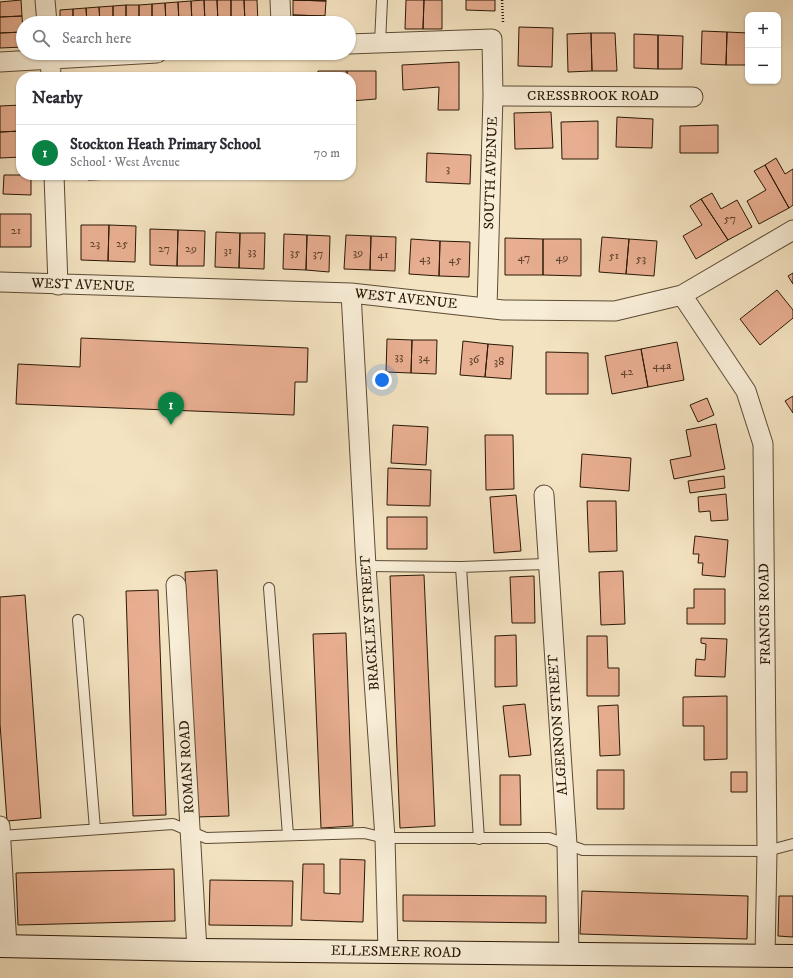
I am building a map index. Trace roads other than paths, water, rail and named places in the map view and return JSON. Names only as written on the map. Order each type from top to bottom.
[{"type":"main road","name":"ELLESMERE ROAD","points":[[4,946],[196,950],[793,956]]},
{"type":"street","points":[[46,0],[47,16]]},
{"type":"street","points":[[280,0],[281,16]]},
{"type":"street","name":"SOUTH AVENUE","points":[[380,43],[492,39],[493,96],[487,308]]},
{"type":"street","points":[[356,44],[380,43]]},
{"type":"street","points":[[0,62],[51,63],[83,60]]},
{"type":"street","name":"CRESSBROOK ROAD","points":[[493,96],[693,97]]},
{"type":"street","points":[[54,180],[58,285]]},
{"type":"street","name":"WEST AVENUE","points":[[0,282],[351,293],[503,310],[615,311],[682,295],[793,230]]},
{"type":"street","name":"BRACKLEY STREET","points":[[351,293],[366,566],[385,838],[388,952]]},
{"type":"street","name":"FRANCIS ROAD","points":[[682,295],[746,391],[763,444],[767,851],[765,956]]},
{"type":"street","name":"ALGERNON STREET","points":[[544,495],[547,564],[567,844],[569,954]]},
{"type":"street","name":"ROMAN ROAD","points":[[176,585],[191,832],[196,950]]},
{"type":"street","points":[[0,831],[4,946]]},
{"type":"lane","points":[[380,43],[382,0]]},
{"type":"lane","points":[[366,566],[461,567],[547,564]]},
{"type":"lane","points":[[461,567],[479,839]]},
{"type":"lane","points":[[269,588],[288,836]]},
{"type":"lane","points":[[78,620],[96,829]]},
{"type":"lane","points":[[0,831],[96,829],[173,824],[206,838],[364,833],[385,838],[549,838],[583,850],[767,851],[793,844]]},
{"type":"place","name":"Stockton Heath Primary School","points":[[171,425]]}]
